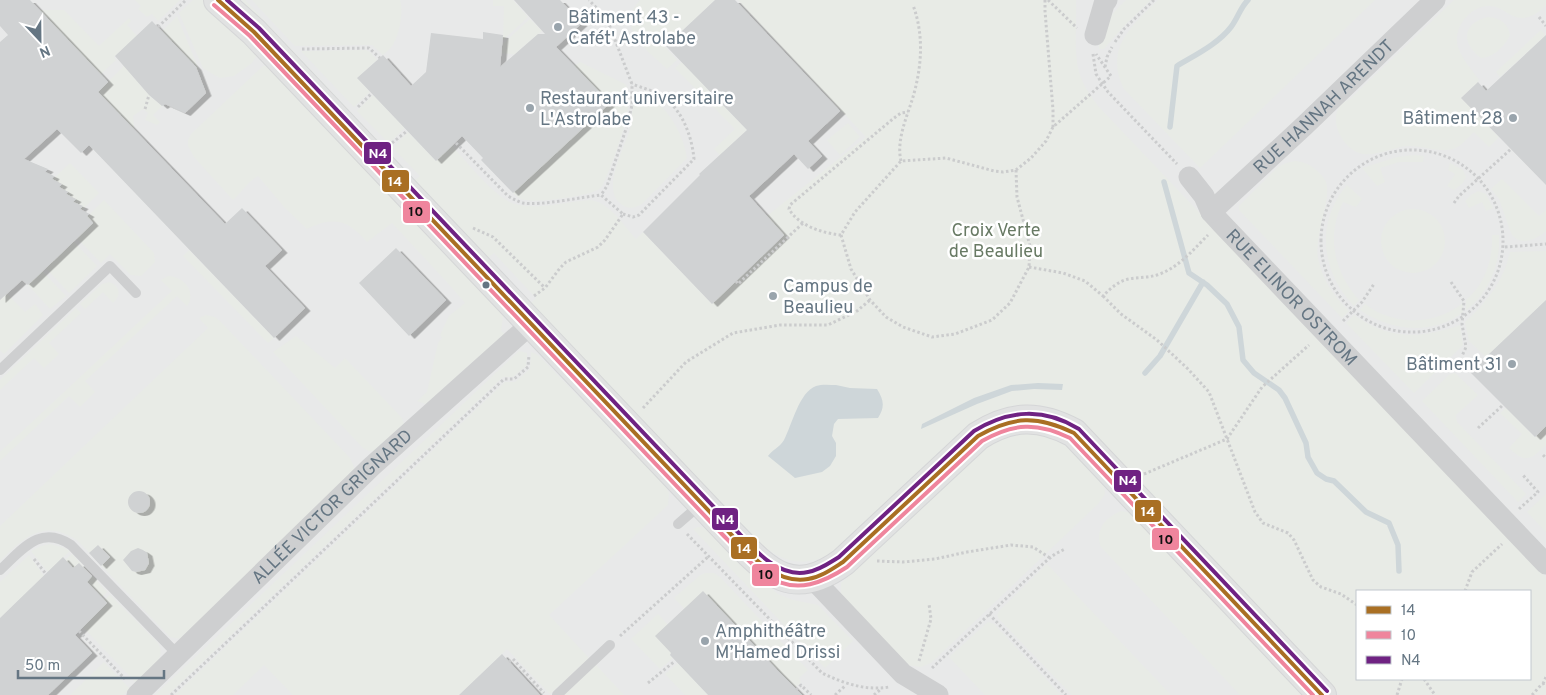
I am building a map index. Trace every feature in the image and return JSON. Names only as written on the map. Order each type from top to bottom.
[{"type":"street","points":[[218,0],[254,32],[702,504],[766,568],[778,575],[796,579],[813,579],[828,573],[843,562],[966,446],[991,428],[1021,419],[1048,421],[1074,434],[1322,695]]},
{"type":"street","points":[[233,0],[254,32]]},
{"type":"street","name":"RUE HANNAH ARENDT","points":[[1211,212],[1435,0]]},
{"type":"street","points":[[1095,35],[1104,1]]},
{"type":"street","name":"RUE ELINOR OSTROM","points":[[1189,177],[1204,196],[1211,212],[1546,564]]},
{"type":"street","name":"ALLÉE VICTOR GRIGNARD","points":[[138,694],[371,467],[532,323]]},
{"type":"street","points":[[813,579],[902,674],[938,695]]},
{"type":"lane","points":[[0,370],[110,266],[136,293]]},
{"type":"lane","points":[[678,524],[702,504]]},
{"type":"lane","points":[[0,570],[34,540],[49,536],[58,537],[71,545],[178,655]]},
{"type":"lane","points":[[557,695],[610,645]]},
{"type":"path","points":[[158,27],[186,0]]},
{"type":"path","points":[[589,0],[607,19],[632,84],[664,97],[684,121],[692,143],[694,159],[639,215],[633,217],[624,214]]},
{"type":"path","points":[[1045,0],[1053,127]]},
{"type":"path","points":[[1016,170],[1017,197],[1030,246],[1028,267],[1010,303],[992,320],[955,334],[932,337],[902,327],[886,317],[870,300],[851,269],[841,235],[855,212],[901,161],[946,158],[994,171],[1016,170],[1031,158],[1046,141],[1053,127],[1111,76],[1105,68],[1112,46],[1124,30],[1154,0]]},
{"type":"path","points":[[901,161],[900,145],[916,81],[921,46],[920,24],[913,5]]},
{"type":"path","points":[[1539,17],[1546,26]]},
{"type":"path","points":[[1095,35],[1094,63],[1096,74],[1102,84],[1189,177]]},
{"type":"path","points":[[295,49],[369,48],[380,58]]},
{"type":"path","points":[[354,111],[372,94]]},
{"type":"path","points":[[145,110],[149,96]]},
{"type":"path","points":[[841,235],[817,230],[803,223],[792,214],[789,209],[790,204],[894,118],[908,112]]},
{"type":"path","points":[[388,147],[407,130]]},
{"type":"path","points":[[456,143],[508,196],[516,201],[537,203],[601,195]]},
{"type":"path","points":[[1454,203],[1459,196],[1511,149]]},
{"type":"path","points":[[1428,151],[1455,160],[1466,166],[1490,193],[1497,207],[1505,246],[1499,271],[1488,293],[1479,303],[1463,316],[1437,328],[1412,332],[1386,328],[1369,321],[1345,303],[1333,286],[1321,250],[1323,228],[1329,203],[1348,172],[1365,161],[1386,154],[1428,151]]},
{"type":"path","points":[[736,281],[738,284],[803,223]]},
{"type":"path","points":[[1505,246],[1546,244]]},
{"type":"path","points":[[1103,296],[1120,282],[1158,274],[1181,263],[1192,252]]},
{"type":"path","points":[[1028,267],[1063,273],[1085,281],[1121,314],[1157,340],[1188,369],[1209,392],[1255,512],[1263,523],[1288,533],[1294,540],[1313,580],[1321,587],[1341,594],[1356,604]]},
{"type":"path","points":[[1451,282],[1464,301],[1462,324],[1466,347],[1462,356]]},
{"type":"path","points":[[1127,489],[1142,474],[1227,440],[1262,387],[1318,337],[1344,321],[1374,284]]},
{"type":"path","points":[[628,426],[686,362],[734,333],[780,325],[828,325],[857,311],[870,300]]},
{"type":"path","points":[[1478,428],[1503,405]]},
{"type":"path","points":[[1465,590],[1472,572],[1509,538],[1515,513],[1538,492],[1522,474]]},
{"type":"path","points":[[678,524],[822,673],[846,685],[881,688],[917,682],[1050,558],[1066,549]]},
{"type":"path","points":[[843,562],[903,562],[934,559],[1011,545],[1033,547],[1050,558]]},
{"type":"path","points":[[25,547],[46,574]]},
{"type":"path","points":[[610,645],[709,556]]},
{"type":"path","points":[[917,682],[917,667],[931,619],[929,604]]},
{"type":"path","points":[[990,614],[1066,695]]},
{"type":"path","points":[[79,631],[138,694]]},
{"type":"path","points":[[509,662],[512,659],[547,695]]},
{"type":"path","points":[[648,683],[675,661]]},
{"type":"path","points":[[1532,695],[1544,684],[1546,678]]},
{"type":"path","points":[[1397,695],[1402,680]]},
{"type":"path","points":[[1425,680],[1435,695]]},
{"type":"path","points":[[796,690],[801,685],[811,695]]},
{"type":"path","points":[[835,695],[846,685]]},
{"type":"path","points":[[874,695],[881,688]]},
{"type":"shaded area","name":"Campus de Beaulieu","points":[[0,0],[1546,0],[1546,695],[0,695]]},
{"type":"shaded area","points":[[1063,384],[1062,390],[1034,389],[1012,391],[921,429],[922,424],[974,398],[1011,385]]},
{"type":"shaded area","points":[[818,385],[836,385],[850,388],[877,389],[883,404],[882,410],[878,418],[838,419],[834,424],[832,436],[836,443],[836,456],[830,466],[822,472],[795,478],[768,456],[784,440],[801,402],[810,389]]},
{"type":"green space","points":[[135,0],[180,0],[158,21],[152,14],[147,17],[138,9],[141,6]]},
{"type":"green space","points":[[193,0],[209,0],[258,54],[252,63],[234,76],[220,78],[203,68],[179,13]]},
{"type":"green space","name":"Croix Verte de Beaulieu","points":[[241,0],[245,0],[415,180],[420,176],[393,148],[408,132],[436,161],[452,146],[491,188],[515,204],[542,206],[589,200],[596,201],[609,209],[636,239],[643,232],[712,304],[784,236],[767,216],[866,137],[738,0],[1076,0],[1078,67],[1084,84],[1098,106],[1546,577],[1546,695],[1340,695],[1081,425],[1061,411],[1047,407],[1021,405],[1009,407],[984,416],[962,432],[834,553],[823,558],[802,562],[784,558],[775,554],[756,540],[544,320],[530,304],[536,298],[494,253],[486,259]]},
{"type":"green space","points":[[252,0],[400,0],[401,17],[399,30],[395,42],[383,55],[372,45],[295,46]]},
{"type":"green space","points":[[493,0],[513,0],[528,17],[503,40],[504,6],[493,6]]},
{"type":"green space","points":[[640,0],[715,0],[665,47],[677,60],[667,69],[636,38],[632,29],[630,20],[633,10]]},
{"type":"green space","points":[[1126,0],[1151,0],[1123,27],[1104,49],[1099,49],[1101,34],[1107,22]]},
{"type":"green space","points":[[1158,0],[1375,0],[1200,168],[1124,89],[1119,75],[1117,62],[1123,39],[1138,19]]},
{"type":"green space","points":[[1454,0],[1546,0],[1546,5],[1538,12],[1530,17],[1523,18],[1515,17],[1499,8],[1484,6],[1470,13],[1458,32],[1458,47],[1479,80],[1461,98],[1499,137],[1489,147],[1474,132],[1459,146],[1448,150],[1407,146],[1365,154],[1352,149],[1340,135],[1337,127],[1337,111],[1342,104],[1350,99]]},
{"type":"green space","points":[[39,10],[64,10],[99,46],[129,18],[131,21],[127,25],[137,36],[114,57],[116,60],[100,75]]},
{"type":"green space","points":[[177,16],[199,70],[162,31]]},
{"type":"green space","points":[[1488,17],[1503,22],[1510,35],[1498,51],[1490,56],[1481,58],[1470,46],[1467,34],[1473,24]]},
{"type":"green space","points":[[530,19],[542,31],[519,50],[519,55],[502,53],[503,44]]},
{"type":"green space","points":[[1541,30],[1546,35],[1500,77],[1496,72]]},
{"type":"green space","points":[[366,50],[377,60],[357,78],[370,92],[354,107],[301,51]]},
{"type":"green space","points":[[580,62],[625,84],[628,92],[623,131],[602,187],[582,195],[540,201],[521,199],[513,193],[609,103],[574,66]]},
{"type":"green space","points":[[682,62],[747,130],[720,155],[714,149],[735,129],[675,68]]},
{"type":"green space","points":[[124,66],[149,95],[162,106],[153,115],[160,122],[157,125],[145,120],[148,113],[143,109],[133,116],[134,129],[98,92]]},
{"type":"green space","points":[[263,66],[270,66],[507,315],[503,317],[501,330],[504,334],[426,404],[417,401],[427,392],[438,343],[442,338],[440,335],[449,316],[465,303],[446,281],[392,223],[367,242],[353,229],[340,222],[325,222],[307,229],[285,208],[258,176],[233,200],[194,157],[188,146],[191,134]]},
{"type":"green space","points":[[373,95],[405,128],[389,143],[357,111]]},
{"type":"green space","points":[[636,95],[655,101],[671,118],[682,138],[687,158],[642,204],[629,208],[615,198],[613,179],[630,129]]},
{"type":"green space","points":[[848,123],[860,137],[840,155],[827,140]]},
{"type":"green space","points":[[1424,156],[1423,162],[1399,162],[1380,168],[1385,182],[1377,186],[1362,168],[1397,157]]},
{"type":"green space","points":[[1295,161],[1311,166],[1322,175],[1326,182],[1327,198],[1318,239],[1318,258],[1322,273],[1329,287],[1349,311],[1342,318],[1239,210],[1239,206],[1278,167]]},
{"type":"green space","points":[[70,163],[99,193],[82,210],[80,209],[82,206],[73,202],[66,194],[68,192],[52,180]]},
{"type":"green space","points":[[1450,163],[1463,170],[1466,177],[1463,183],[1454,190],[1447,186],[1455,174],[1448,170]]},
{"type":"green space","points":[[1502,179],[1539,216],[1546,210],[1546,231],[1528,241],[1518,240],[1514,237],[1499,199],[1491,189]]},
{"type":"green space","points":[[1347,185],[1362,199],[1356,207],[1343,202],[1335,228],[1334,241],[1338,266],[1350,289],[1359,300],[1354,306],[1334,278],[1326,247],[1326,231],[1330,215],[1337,199]]},
{"type":"green space","points":[[1478,191],[1486,194],[1493,208],[1486,211],[1482,202],[1469,208],[1465,201]]},
{"type":"green space","points":[[104,200],[154,253],[155,262],[141,276],[131,275],[110,254],[101,263],[77,238],[93,223],[87,217]]},
{"type":"green space","points":[[1413,209],[1425,211],[1436,218],[1443,229],[1445,241],[1443,253],[1436,264],[1425,271],[1413,273],[1401,271],[1390,264],[1383,253],[1381,241],[1383,229],[1390,218],[1401,211]]},
{"type":"green space","points":[[1492,235],[1499,235],[1496,266],[1492,277],[1481,295],[1466,310],[1466,300],[1478,287],[1486,271],[1491,253]]},
{"type":"green space","points":[[74,242],[97,266],[69,293],[46,268]]},
{"type":"green space","points":[[189,250],[274,338],[268,343],[183,256]]},
{"type":"green space","points":[[1546,251],[1546,300],[1486,357],[1469,341],[1465,322],[1493,291],[1503,273],[1510,252]]},
{"type":"green space","points":[[42,271],[66,296],[50,309],[28,285]]},
{"type":"green space","points":[[168,276],[179,279],[187,286],[190,291],[190,301],[187,306],[177,296],[85,381],[95,392],[80,407],[69,396],[0,461],[0,452],[172,291],[161,280]]},
{"type":"green space","points":[[109,282],[118,289],[117,297],[113,303],[103,292],[85,309],[80,304],[102,284]]},
{"type":"green space","points":[[7,294],[25,312],[35,304],[43,315],[4,354],[0,350],[0,300]]},
{"type":"green space","points":[[1463,303],[1463,312],[1451,320],[1438,325],[1412,328],[1385,323],[1360,310],[1365,304],[1388,316],[1414,320],[1440,316],[1452,311]]},
{"type":"green space","points":[[76,308],[81,313],[49,343],[59,354],[44,368],[34,358],[0,390],[0,380]]},
{"type":"green space","points":[[206,315],[215,317],[220,321],[350,458],[354,467],[354,474],[181,639],[170,637],[78,541],[66,534],[55,531],[36,533],[18,545],[0,561],[0,526],[208,328],[199,318]]},
{"type":"green space","points":[[1354,315],[1380,329],[1405,335],[1431,333],[1460,325],[1463,345],[1414,393],[1346,323]]},
{"type":"green space","points":[[296,336],[335,368],[345,358],[402,418],[404,424],[376,451],[369,451],[363,448],[273,352]]},
{"type":"green space","points":[[519,351],[527,353],[526,366],[513,377],[503,377],[168,695],[155,695]]},
{"type":"green space","points":[[531,352],[538,355],[663,483],[669,493],[668,505],[549,615],[589,658],[550,694],[507,649],[459,695],[293,695],[264,665],[233,695],[175,695],[505,382],[515,382],[530,369]]},
{"type":"green space","points":[[1455,373],[1478,395],[1456,415],[1457,422],[1526,494],[1518,502],[1422,401],[1450,374]]},
{"type":"green space","points":[[1506,408],[1535,437],[1546,426],[1546,445],[1532,457],[1524,458],[1509,448],[1522,434],[1500,413]]},
{"type":"green space","points":[[1017,430],[1044,434],[1060,442],[1077,455],[1104,483],[1105,494],[1098,504],[931,663],[921,667],[908,665],[841,595],[841,583],[981,448]]},
{"type":"green space","points":[[1546,494],[1546,532],[1527,512]]},
{"type":"green space","points":[[1121,511],[1133,513],[1306,695],[1240,695],[1101,547],[1099,541],[1100,530],[1106,521]]},
{"type":"green space","points":[[698,527],[711,529],[717,533],[778,594],[793,600],[818,605],[853,641],[825,668],[693,529]]},
{"type":"green space","points":[[50,544],[70,551],[48,572],[31,551]]},
{"type":"green space","points":[[72,554],[107,592],[102,597],[65,560]]},
{"type":"green space","points":[[29,555],[44,576],[0,618],[0,582]]},
{"type":"green space","points":[[1047,564],[1171,695],[1072,695],[999,619],[997,615],[999,611]]},
{"type":"green space","points":[[705,573],[714,573],[720,577],[808,670],[799,678],[801,682],[795,688],[703,592],[685,609],[674,598]]},
{"type":"green space","points":[[110,595],[158,643],[160,649],[160,655],[155,665],[136,683],[83,627],[107,603],[104,600]]},
{"type":"green space","points":[[658,614],[668,625],[670,655],[673,658],[660,669],[631,639]]},
{"type":"green space","points":[[988,622],[994,624],[1061,695],[985,695],[949,657]]},
{"type":"green space","points":[[104,662],[130,689],[123,695],[70,695]]},
{"type":"green space","points":[[678,663],[706,695],[685,695],[665,674]]},
{"type":"green space","points":[[596,665],[624,695],[564,695]]},
{"type":"building","points":[[0,0],[30,0],[108,82],[98,92],[225,224],[242,208],[282,250],[265,266],[305,308],[274,338],[89,145],[81,153],[57,129],[24,159],[48,169],[45,172],[54,176],[52,179],[62,184],[59,187],[68,192],[66,194],[76,199],[73,202],[83,206],[80,209],[89,214],[87,216],[93,223],[28,285],[22,280],[0,300],[0,42],[8,35],[0,26]]},
{"type":"building","name":"Restaurant universitaire L'Astrolabe","points":[[514,0],[560,0],[582,23],[556,47],[610,103],[513,193],[481,160],[483,158],[462,136],[436,161],[357,78],[383,55],[411,86],[426,72],[431,33],[483,39],[483,32],[503,35],[500,67],[538,34],[545,34]]},
{"type":"building","points":[[715,0],[735,0],[840,111],[808,141],[822,156],[808,169],[794,154],[749,196],[784,235],[712,304],[643,232],[699,174],[747,130],[666,46]]},
{"type":"building","points":[[152,21],[196,67],[206,93],[185,113],[165,104],[162,106],[149,95],[115,56]]},
{"type":"building","name":"Bâtiment 28","points":[[1546,35],[1546,185],[1461,98],[1478,82],[1486,91]]},
{"type":"building","points":[[396,248],[446,300],[409,336],[359,283]]},
{"type":"building","name":"Bâtiment 31","points":[[1546,300],[1546,426],[1535,437],[1470,372]]},
{"type":"building","points":[[139,491],[147,494],[150,502],[147,510],[139,513],[131,510],[128,502],[131,494]]},
{"type":"building","points":[[98,545],[110,557],[101,566],[89,553]]},
{"type":"building","points":[[138,548],[147,553],[149,563],[145,570],[136,572],[132,571],[123,560],[131,551]]},
{"type":"building","points":[[63,557],[73,568],[79,563],[92,576],[87,582],[107,603],[75,635],[92,653],[48,695],[0,695],[0,618]]},
{"type":"building","name":"Amphithéâtre M’Hamed Drissi","points":[[703,591],[802,695],[708,695],[670,655],[671,653],[655,636]]},
{"type":"building","points":[[502,654],[540,695],[459,695]]},
{"type":"waterway","points":[[1170,127],[1177,66],[1220,39],[1233,24],[1248,0]]},
{"type":"waterway","points":[[1164,182],[1189,273],[1207,285],[1227,304],[1239,327],[1243,360],[1254,373],[1279,390],[1285,398],[1306,443],[1308,457],[1317,473],[1326,479],[1334,481],[1366,512],[1389,523],[1398,545],[1399,571]]},
{"type":"waterway","points":[[1145,373],[1160,356],[1203,282]]},
{"type":"transit line","name":"14","points":[[218,0],[254,32],[744,548],[773,572],[796,580],[813,578],[826,572],[843,562],[978,436],[991,429],[1014,422],[1025,420],[1048,423],[1074,433],[1322,695]]},
{"type":"transit line","name":"N4","points":[[227,0],[259,28],[747,542],[775,566],[796,573],[820,568],[839,557],[974,431],[987,424],[1013,415],[1039,414],[1066,422],[1079,429],[1327,691]]},
{"type":"transit line","name":"10","points":[[214,5],[250,36],[722,534],[765,574],[778,582],[793,585],[809,584],[826,579],[847,567],[982,441],[1015,428],[1036,427],[1047,429],[1070,438],[1313,695]]},
{"type":"place","name":"Bâtiment 43 - Cafét' Astrolabe","points":[[558,27]]},
{"type":"place","name":"Restaurant universitaire L'Astrolabe","points":[[530,108]]},
{"type":"place","name":"Bâtiment 28","points":[[1513,118]]},
{"type":"place","name":"Campus de Beaulieu","points":[[773,296]]},
{"type":"place","name":"Bâtiment 31","points":[[1512,364]]},
{"type":"place","name":"Amphithéâtre M’Hamed Drissi","points":[[705,641]]}]
